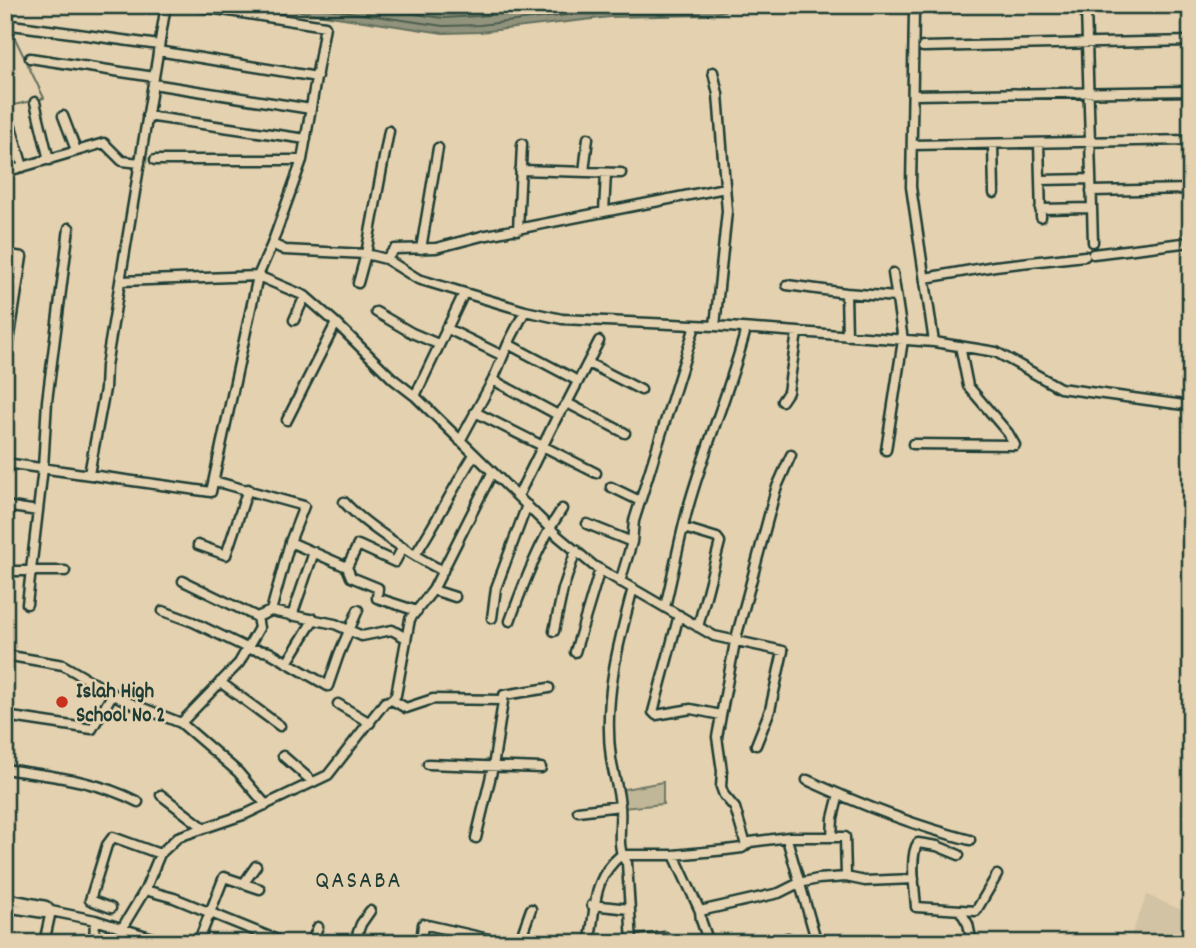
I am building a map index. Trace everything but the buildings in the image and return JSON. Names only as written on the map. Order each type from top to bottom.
[{"type":"street","points":[[89,474],[166,5]]},
{"type":"street","points":[[5,463],[211,492],[258,276],[302,160],[326,26],[190,5]]},
{"type":"street","points":[[1086,8],[1093,242]]},
{"type":"street","points":[[914,12],[911,187],[934,342]]},
{"type":"street","points":[[12,25],[317,77]]},
{"type":"street","points":[[923,47],[1191,41]]},
{"type":"street","points":[[30,58],[311,109]]},
{"type":"street","points":[[713,72],[718,94],[727,211],[715,326]]},
{"type":"street","points":[[912,95],[1191,91]]},
{"type":"street","points":[[35,102],[49,160]]},
{"type":"street","points":[[6,110],[23,167]]},
{"type":"street","points":[[62,116],[76,150]]},
{"type":"street","points":[[147,116],[306,139]]},
{"type":"street","points":[[358,283],[366,254],[388,131]]},
{"type":"street","points":[[584,172],[588,138]]},
{"type":"street","points":[[912,145],[1191,140]]},
{"type":"street","points":[[5,172],[104,143],[122,161],[140,163]]},
{"type":"street","points":[[1039,143],[1041,213],[1092,208]]},
{"type":"street","points":[[518,230],[522,144]]},
{"type":"street","points":[[993,144],[994,193]]},
{"type":"street","points":[[421,248],[438,148]]},
{"type":"street","points":[[155,160],[302,160]]},
{"type":"street","points":[[520,170],[621,173]]},
{"type":"street","points":[[604,212],[606,173]]},
{"type":"street","points":[[1040,180],[1091,179]]},
{"type":"street","points":[[386,259],[395,249],[436,248],[725,188]]},
{"type":"street","points":[[1091,191],[1191,189]]},
{"type":"street","points":[[27,604],[43,468],[47,401],[69,228]]},
{"type":"street","points":[[925,278],[995,266],[1191,242]]},
{"type":"street","points":[[272,244],[285,250],[366,254],[386,259],[418,279],[525,311],[562,319],[715,326],[934,342],[996,352],[1060,388],[1191,406]]},
{"type":"street","points":[[5,254],[22,257]]},
{"type":"street","points":[[5,272],[22,257]]},
{"type":"street","points":[[5,368],[22,257]]},
{"type":"street","points":[[886,450],[903,340],[893,273]]},
{"type":"street","points":[[121,281],[258,276],[304,296],[415,396],[492,474],[576,551],[600,569],[714,636],[783,651],[770,710],[756,745]]},
{"type":"street","points":[[786,285],[896,297]]},
{"type":"street","points":[[415,396],[464,293]]},
{"type":"street","points":[[846,293],[847,336]]},
{"type":"street","points":[[294,320],[304,296]]},
{"type":"street","points":[[460,441],[493,380],[525,311]]},
{"type":"street","points":[[376,312],[412,333],[438,344]]},
{"type":"street","points":[[287,420],[336,323]]},
{"type":"street","points":[[620,582],[632,542],[634,521],[695,326]]},
{"type":"street","points":[[446,328],[503,356]]},
{"type":"street","points":[[664,607],[684,528],[715,426],[734,375],[746,329]]},
{"type":"street","points":[[782,401],[788,392],[797,333]]},
{"type":"street","points":[[518,496],[599,341]]},
{"type":"street","points":[[508,344],[578,381]]},
{"type":"street","points":[[913,444],[1016,445],[968,386],[960,346]]},
{"type":"street","points":[[588,363],[641,390]]},
{"type":"street","points":[[493,380],[558,415]]},
{"type":"street","points":[[567,403],[625,433]]},
{"type":"street","points":[[475,412],[596,473]]},
{"type":"street","points":[[415,555],[474,455]]},
{"type":"street","points":[[746,845],[735,808],[721,787],[722,771],[717,737],[735,642],[776,489],[791,455]]},
{"type":"street","points":[[122,928],[145,890],[160,854],[178,837],[266,805],[328,775],[385,702],[392,700],[396,695],[410,619],[433,590],[492,474]]},
{"type":"street","points":[[214,481],[304,506],[289,542],[271,611]]},
{"type":"street","points":[[611,487],[640,501]]},
{"type":"street","points":[[198,545],[226,555],[248,489]]},
{"type":"street","points":[[344,502],[403,547],[443,570]]},
{"type":"street","points":[[492,618],[496,588],[527,505]]},
{"type":"street","points":[[5,506],[38,511]]},
{"type":"street","points":[[510,621],[550,527],[562,509]]},
{"type":"street","points":[[587,524],[632,542]]},
{"type":"street","points":[[684,528],[717,538],[720,542],[698,627]]},
{"type":"street","points":[[289,542],[347,567],[351,577],[378,588],[377,598],[416,611]]},
{"type":"street","points":[[347,567],[358,545],[395,562],[403,547]]},
{"type":"street","points":[[554,631],[563,589],[576,551]]},
{"type":"street","points":[[292,616],[314,552]]},
{"type":"street","points":[[575,652],[600,569]]},
{"type":"street","points":[[5,571],[65,570]]},
{"type":"street","points":[[183,581],[257,617],[271,611],[335,624],[362,636],[392,630],[406,638]]},
{"type":"street","points":[[633,588],[613,669],[609,706],[611,759],[620,806],[621,855],[627,863],[632,942],[665,937]]},
{"type":"street","points":[[433,590],[454,597]]},
{"type":"street","points":[[163,611],[247,648],[270,652],[328,686],[358,610]]},
{"type":"street","points":[[679,615],[653,712],[656,715],[691,709],[722,715]]},
{"type":"street","points":[[181,723],[239,663],[259,628],[257,617]]},
{"type":"street","points":[[286,663],[314,619]]},
{"type":"street","points":[[5,655],[63,665],[112,695],[181,723],[238,772],[266,805]]},
{"type":"street","points":[[220,682],[280,726]]},
{"type":"street","points":[[476,838],[493,767],[505,694],[549,688]]},
{"type":"street","points":[[5,716],[92,729],[112,695]]},
{"type":"street","points":[[392,700],[406,708],[433,699],[503,700]]},
{"type":"street","points":[[338,704],[370,723]]},
{"type":"street","points":[[283,756],[313,782]]},
{"type":"street","points":[[428,764],[541,768]]},
{"type":"street","points":[[5,769],[81,780],[138,802]]},
{"type":"street","points":[[807,780],[947,834],[970,840]]},
{"type":"street","points":[[832,837],[839,794]]},
{"type":"street","points":[[161,795],[204,828]]},
{"type":"street","points":[[578,811],[620,806]]},
{"type":"street","points":[[111,908],[90,900],[107,845],[113,837],[160,854]]},
{"type":"street","points":[[589,943],[594,922],[593,905],[607,868],[621,855],[674,855],[742,848],[750,842],[845,837],[846,877]]},
{"type":"street","points":[[787,839],[817,943]]},
{"type":"street","points":[[959,855],[937,846],[918,843],[915,847],[916,907],[976,911],[997,876]]},
{"type":"street","points":[[674,855],[700,911],[709,943]]},
{"type":"street","points":[[244,883],[256,866]]},
{"type":"street","points":[[198,943],[224,877],[260,889]]},
{"type":"street","points":[[700,911],[779,893],[799,883],[817,879],[914,879]]},
{"type":"street","points":[[145,890],[210,912],[275,939],[274,943]]},
{"type":"street","points":[[5,898],[46,906],[51,911]]},
{"type":"street","points":[[593,905],[629,909]]},
{"type":"street","points":[[5,907],[44,913],[51,911],[95,920],[169,943]]},
{"type":"street","points":[[519,943],[531,909]]},
{"type":"street","points":[[44,943],[51,911]]},
{"type":"street","points":[[356,942],[361,924],[370,911]]},
{"type":"street","points":[[961,912],[968,924],[972,943]]},
{"type":"street","points":[[94,943],[95,920]]},
{"type":"street","points":[[421,943],[423,924],[506,943]]},
{"type":"street","points":[[311,943],[318,927]]},
{"type":"street","points":[[773,943],[788,938],[798,943]]},
{"type":"shaded area","points":[[663,782],[663,804],[623,808],[619,790]]},
{"type":"shaded area","points":[[1147,895],[1191,914],[1191,943],[1128,943]]},
{"type":"water","points":[[257,5],[733,5],[724,11],[708,15],[610,17],[480,32],[443,33]]},
{"type":"waterway","points":[[12,5],[8,24],[44,98],[37,100]]},
{"type":"waterway","points":[[6,107],[31,101]]},
{"type":"place","name":"Islah High School No 2","points":[[62,702]]},
{"type":"district","name":"QASABA","points":[[359,879]]}]
